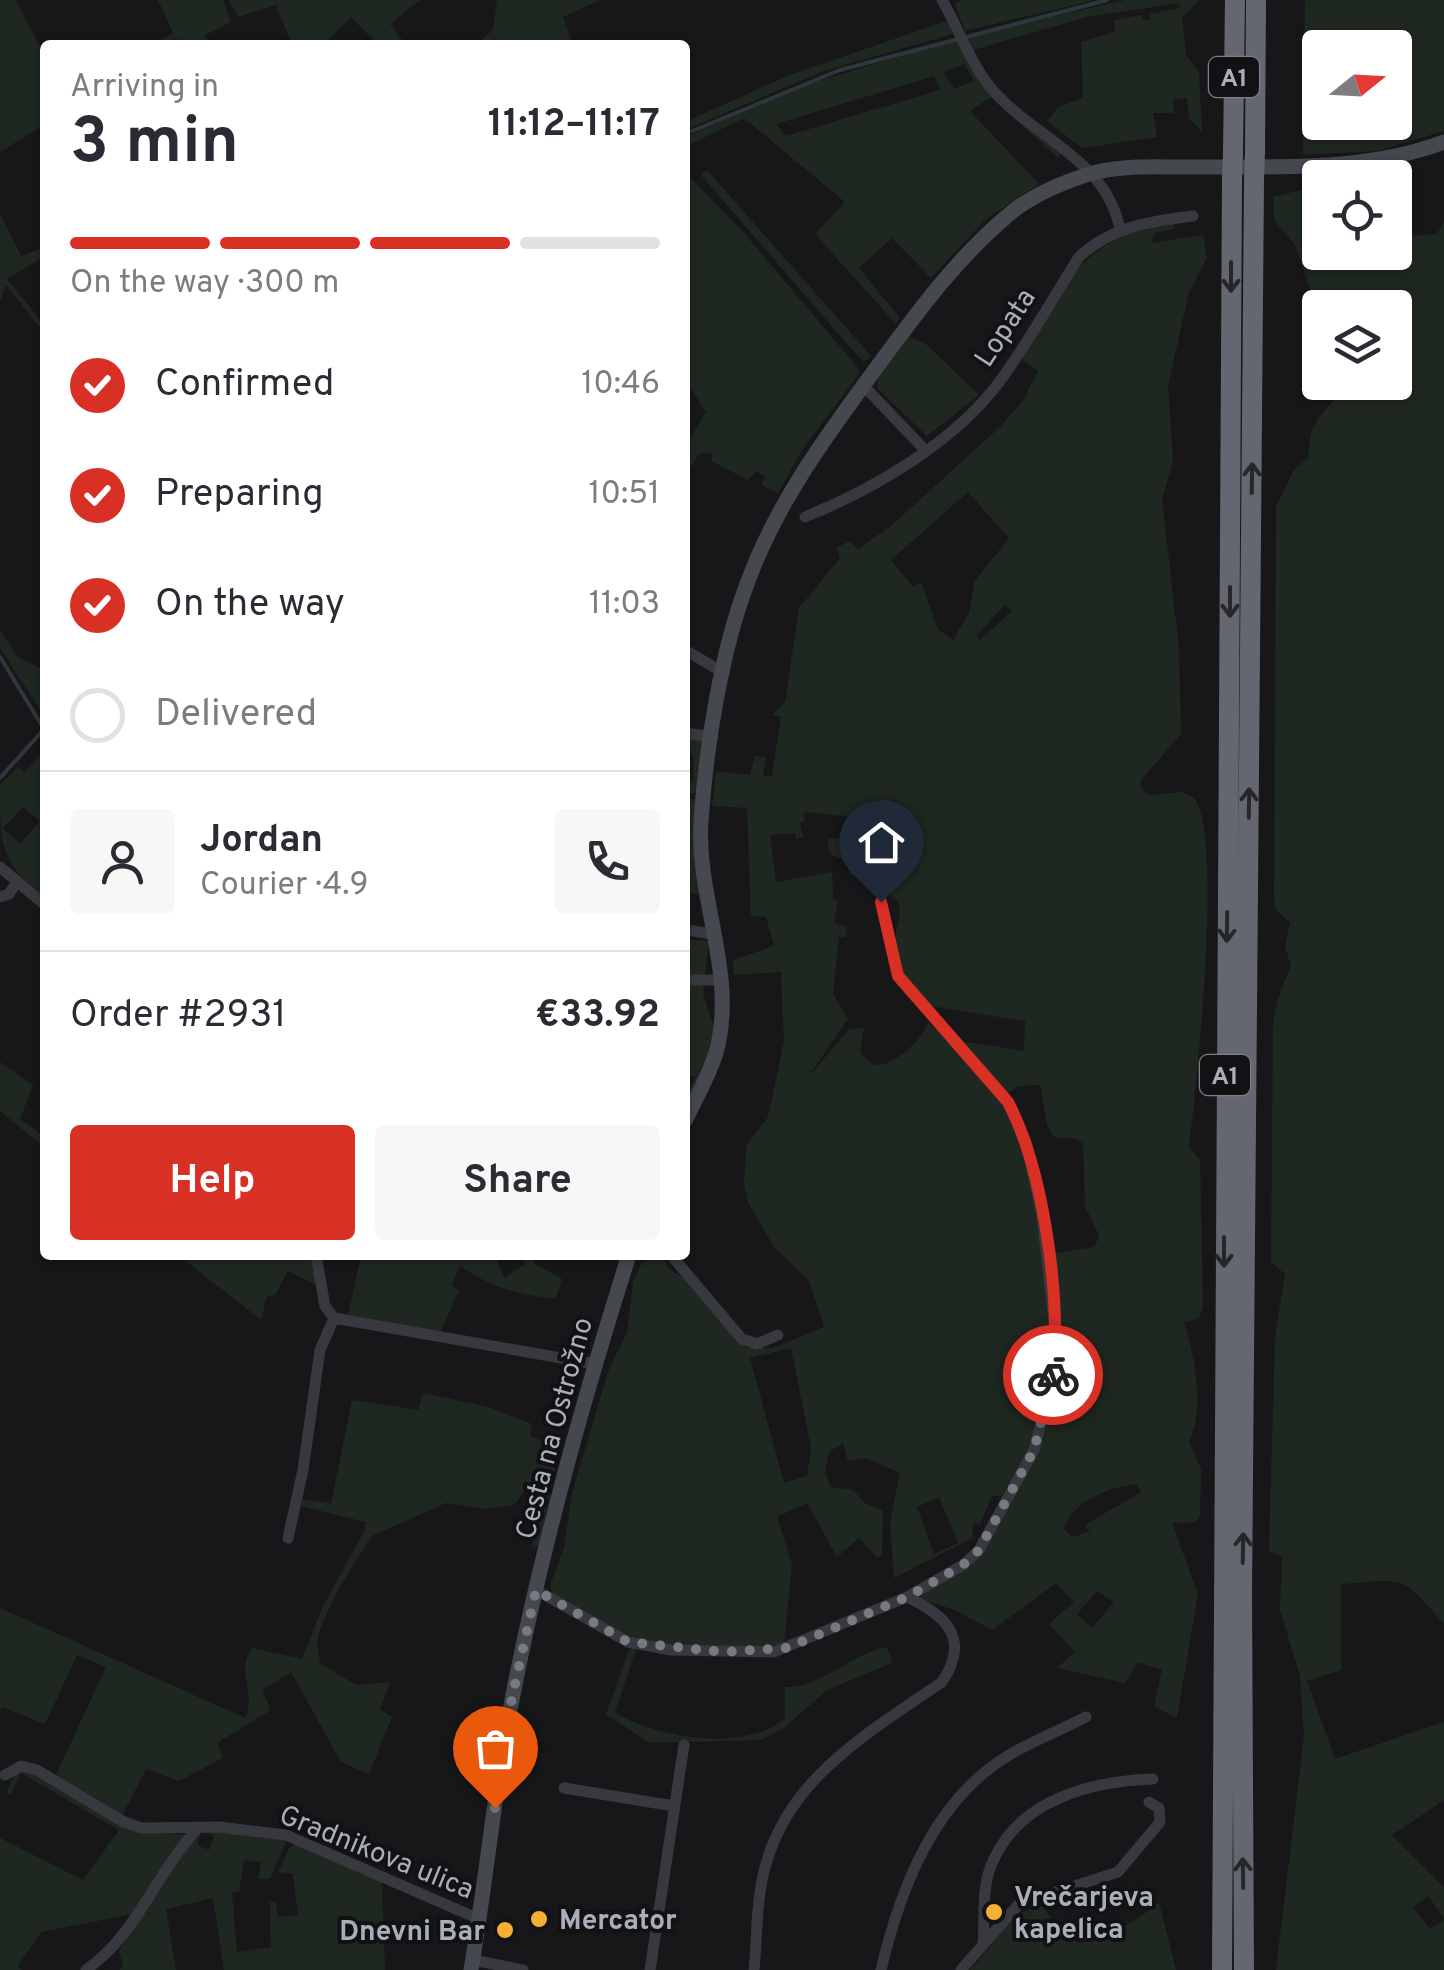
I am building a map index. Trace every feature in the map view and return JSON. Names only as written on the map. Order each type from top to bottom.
[{"type":"highway","name":"A1","points":[[1222,1970],[1235,0]]},
{"type":"highway","name":"A1","points":[[1244,1970],[1242,1594],[1256,0]]},
{"type":"street","points":[[942,0],[988,85],[1080,161],[1114,200],[1120,229]]},
{"type":"street","points":[[690,1109],[717,1047],[720,980],[700,842],[724,673],[745,588],[785,499],[863,385],[952,271],[1008,215],[1088,174],[1154,167],[1322,165],[1382,159],[1444,142]]},
{"type":"street","name":"Lopata","points":[[805,517],[892,476],[998,384],[1079,256],[1120,229],[1192,216]]},
{"type":"street","points":[[863,385],[924,449]]},
{"type":"street","points":[[690,653],[724,673]]},
{"type":"street","points":[[690,734],[713,737]]},
{"type":"street","points":[[0,867],[40,902]]},
{"type":"street","points":[[0,897],[9,894],[16,883]]},
{"type":"street","points":[[542,1594],[628,1642],[670,1650],[759,1653],[787,1648],[907,1597],[963,1565],[979,1550],[1034,1450],[1053,1377],[1054,1300],[1042,1216],[1021,1125],[1008,1102],[898,976],[881,902]]},
{"type":"street","points":[[690,931],[714,934]]},
{"type":"street","points":[[690,980],[720,980]]},
{"type":"street","points":[[317,1260],[325,1306],[334,1318],[595,1364]]},
{"type":"street","name":"Cesta na Ostrožno","points":[[472,1965],[510,1707],[542,1594],[595,1364],[627,1260]]},
{"type":"street","points":[[675,1260],[742,1339],[757,1344],[778,1335]]},
{"type":"street","points":[[288,1538],[303,1470],[320,1350],[334,1318]]},
{"type":"street","points":[[754,1970],[760,1888],[772,1843],[796,1798],[846,1748],[942,1682],[948,1673],[955,1644],[951,1631],[936,1610],[907,1597]]},
{"type":"street","points":[[881,1970],[906,1893],[941,1816],[1005,1757],[1086,1718]]},
{"type":"street","points":[[650,1970],[684,1745]]},
{"type":"street","name":"Gradnikova ulica","points":[[4,1775],[26,1766],[122,1821],[142,1828],[246,1828],[286,1836],[478,1919]]},
{"type":"street","points":[[983,1948],[984,1896],[994,1858],[1016,1831],[1066,1793],[1089,1785],[1154,1779]]},
{"type":"street","points":[[564,1788],[674,1806]]},
{"type":"street","points":[[961,1970],[1019,1904],[1118,1872],[1160,1822],[1159,1808],[1149,1802]]},
{"type":"street","points":[[86,1970],[123,1940],[158,1876],[197,1829]]},
{"type":"street","points":[[472,1965],[523,1970]]},
{"type":"shaded area","points":[[0,0],[16,0],[40,47],[40,127],[0,152]]},
{"type":"shaded area","points":[[158,0],[223,0],[231,22],[205,35],[207,40],[161,40],[173,33]]},
{"type":"shaded area","points":[[229,0],[420,0],[390,24],[402,40],[373,40],[351,17],[328,40],[290,40],[276,5],[238,17]]},
{"type":"shaded area","points":[[497,0],[600,0],[563,17],[571,40],[481,40],[493,30]]},
{"type":"shaded area","points":[[1095,0],[965,31],[955,3]]},
{"type":"shaded area","points":[[1125,0],[1199,0],[1182,18],[1186,55],[1199,73],[1202,132],[1189,118],[1187,98],[1173,100],[1174,113],[1153,113],[1157,137],[1082,148],[1047,121],[1058,107],[1083,98],[1081,42],[1115,32],[1114,20],[1141,15],[1143,20],[1150,19],[1150,14],[1180,8],[1179,3],[1087,17],[973,50],[968,36]]},
{"type":"shaded area","points":[[1305,0],[1444,0],[1444,131],[1377,151],[1303,155],[1303,140],[1412,140],[1412,30],[1305,30]]},
{"type":"shaded area","points":[[947,21],[953,34],[824,71],[690,128],[690,120],[792,74]]},
{"type":"shaded area","points":[[958,39],[975,72],[1062,152],[1058,158],[991,97],[970,111],[1039,184],[985,220],[931,278],[892,238],[859,268],[900,318],[896,324],[815,234],[845,202],[744,118],[690,145],[690,135],[812,83]],"holes":[[[964,64],[974,81],[954,89],[944,72]],[[934,76],[940,90],[786,136],[776,124]]]},
{"type":"shaded area","points":[[707,170],[872,357],[863,361],[849,346],[701,175]]},
{"type":"shaded area","points":[[690,177],[744,233],[858,368],[859,374],[802,450],[778,493],[761,485],[765,477],[756,471],[748,480],[711,461],[713,455],[708,452],[699,454],[690,468],[690,439],[706,412],[690,388]]},
{"type":"shaded area","points":[[1302,190],[1302,266],[1295,245],[1274,220],[1273,197]]},
{"type":"shaded area","points":[[0,214],[21,256],[40,249],[40,259],[7,279],[40,320],[40,328],[6,285],[0,302]]},
{"type":"shaded area","points":[[1444,221],[1444,1624],[1417,1595],[1399,1583],[1341,1584],[1341,1670],[1307,1681],[1335,1759],[1444,1722],[1444,1800],[1392,1835],[1444,1887],[1444,1918],[1428,1896],[1413,1908],[1430,1929],[1444,1920],[1444,1970],[1276,1970],[1304,1736],[1300,1676],[1280,1610],[1282,1556],[1269,1551],[1275,1336],[1285,1274],[1271,1262],[1273,1024],[1291,965],[1285,947],[1290,923],[1276,910],[1274,900],[1276,507],[1293,471],[1308,458],[1314,425],[1334,400],[1412,400],[1412,290],[1310,290],[1303,270],[1412,270],[1412,236],[1437,234]]},
{"type":"shaded area","points":[[1175,222],[1174,229],[1155,233],[1152,243],[1203,235],[1207,258],[1189,292],[1168,386],[1173,460],[1162,500],[1179,648],[1181,734],[1141,780],[1140,787],[1149,795],[1183,792],[1194,798],[1203,821],[1207,859],[1205,964],[1189,1146],[1200,1160],[1203,1307],[1199,1318],[1184,1323],[1197,1383],[1197,1415],[1189,1442],[1201,1469],[1200,1515],[1196,1522],[1172,1523],[1198,1594],[1177,1718],[1154,1706],[1162,1670],[1138,1662],[1125,1683],[1057,1668],[1075,1652],[1049,1624],[1074,1602],[1056,1583],[992,1630],[955,1610],[917,1598],[975,1561],[1038,1453],[1057,1384],[1051,1254],[1095,1247],[1099,1235],[1085,1206],[1083,1144],[1075,1138],[1054,1137],[1047,1125],[1040,1085],[1018,1086],[1007,1094],[936,1023],[904,984],[895,949],[900,913],[896,900],[877,890],[869,878],[850,875],[849,862],[830,854],[827,838],[839,839],[855,822],[854,817],[804,812],[805,821],[800,823],[803,837],[796,839],[795,833],[770,835],[776,882],[832,872],[833,899],[838,901],[834,922],[847,928],[845,937],[839,937],[833,994],[848,1019],[806,1080],[849,1029],[864,1028],[860,1052],[871,1063],[880,1065],[909,1048],[928,1022],[982,1072],[1000,1095],[1021,1140],[1033,1181],[1049,1277],[1049,1374],[1043,1416],[1028,1457],[1001,1496],[992,1496],[980,1524],[973,1524],[972,1538],[894,1578],[890,1523],[900,1473],[866,1458],[848,1461],[843,1443],[829,1452],[825,1473],[831,1487],[853,1490],[866,1504],[883,1510],[882,1556],[877,1557],[859,1538],[837,1557],[807,1503],[777,1517],[792,1564],[784,1644],[751,1650],[636,1642],[553,1595],[550,1586],[564,1548],[572,1493],[609,1369],[627,1333],[633,1282],[641,1264],[647,1260],[665,1260],[669,1269],[693,1284],[746,1348],[773,1348],[824,1327],[809,1281],[774,1247],[748,1202],[744,1184],[746,1146],[768,1117],[784,1042],[781,972],[734,975],[733,960],[774,946],[766,917],[751,916],[747,808],[712,806],[716,771],[750,775],[755,756],[766,757],[763,776],[772,776],[781,717],[772,715],[785,702],[799,608],[840,558],[836,548],[850,541],[858,549],[891,526],[1000,427],[1022,402],[1038,371],[1022,360],[1050,308],[1079,268],[1118,239]],"holes":[[[968,492],[1009,538],[975,581],[969,613],[953,640],[938,629],[921,582],[913,587],[891,560]],[[1005,605],[1012,611],[979,641],[977,635]],[[930,1006],[1025,1021],[1024,1051],[964,1042]],[[791,1348],[811,1448],[807,1476],[784,1483],[750,1358]],[[1136,1484],[1141,1492],[1085,1525],[1090,1531],[1073,1537],[1063,1529],[1083,1503],[1113,1489]],[[939,1497],[958,1543],[934,1554],[917,1507]],[[1097,1591],[1114,1602],[1092,1628],[1077,1614]]]},
{"type":"shaded area","points":[[909,336],[927,345],[979,395],[927,436],[877,388],[878,379]]},
{"type":"shaded area","points":[[0,630],[19,658],[40,668],[40,709],[0,648]]},
{"type":"shaded area","points":[[690,737],[710,739],[700,793],[690,793]]},
{"type":"shaded area","points":[[40,756],[40,821],[40,894],[19,874],[2,838],[0,785],[18,767],[24,772]],"holes":[[[23,807],[40,821],[20,844],[3,828]]]},
{"type":"shaded area","points":[[690,798],[700,801],[701,895],[690,894]]},
{"type":"shaded area","points":[[690,940],[709,941],[703,993],[714,1028],[706,1068],[702,1068],[690,1100],[696,1076],[690,1075]]},
{"type":"shaded area","points":[[0,1062],[33,1085],[20,1119],[40,1133],[40,1144],[0,1111]]},
{"type":"shaded area","points":[[184,1260],[313,1260],[316,1285],[288,1271],[275,1295],[267,1296],[261,1320]]},
{"type":"shaded area","points":[[360,1260],[497,1260],[504,1278],[525,1264],[524,1260],[532,1260],[562,1279],[556,1298],[543,1297],[494,1285],[460,1266],[452,1285],[459,1291],[440,1332],[348,1315]]},
{"type":"shaded area","points":[[423,1393],[488,1407],[532,1424],[530,1436],[560,1446],[539,1546],[533,1548],[527,1487],[514,1505],[486,1509],[446,1503],[372,1536],[338,1589],[317,1643],[320,1663],[356,1685],[390,1682],[380,1709],[392,1717],[369,1774],[341,1762],[291,1672],[262,1690],[271,1710],[217,1743],[223,1758],[179,1781],[146,1769],[121,1818],[55,1777],[106,1667],[77,1655],[45,1724],[2,1707],[0,1710],[0,1608],[245,1718],[249,1700],[245,1666],[252,1648],[302,1659],[322,1608],[365,1530],[365,1522],[301,1506],[303,1499],[331,1504],[352,1400],[418,1410]]},
{"type":"shaded area","points":[[630,1647],[636,1649],[615,1712],[653,1729],[700,1738],[748,1735],[768,1729],[785,1718],[785,1687],[810,1683],[860,1656],[887,1647],[892,1663],[827,1690],[785,1727],[761,1740],[650,1743],[606,1714]]},
{"type":"shaded area","points":[[31,1770],[125,1827],[186,1835],[155,1877],[138,1913],[41,1932],[17,1967],[22,1970],[0,1970],[0,1838],[83,1880],[119,1830],[21,1773],[10,1795],[7,1792],[14,1774]]},
{"type":"shaded area","points":[[201,1832],[197,1845],[209,1850],[214,1836],[208,1832],[281,1837],[286,1843],[270,1879],[258,1879],[261,1862],[244,1860],[239,1892],[232,1893],[237,1952],[271,1947],[270,1902],[276,1903],[278,1917],[298,1915],[293,1874],[278,1872],[290,1847],[297,1844],[382,1880],[385,1970],[224,1970],[213,1898],[166,1909],[176,1970],[119,1970],[123,1967],[119,1951],[156,1885]]},
{"type":"shaded area","points":[[1159,1902],[1176,1970],[969,1970],[1010,1923],[1030,1909],[1043,1905],[1062,1937],[1076,1938],[1114,1930]]},
{"type":"waterway","points":[[690,132],[840,70],[1107,0]]},
{"type":"waterway","points":[[0,657],[40,722]]},
{"type":"waterway","points":[[0,778],[40,734]]},
{"type":"way so far","points":[[495,1808],[510,1707],[536,1590],[598,1629],[628,1642],[670,1650],[759,1653],[787,1648],[840,1622],[907,1597],[963,1565],[979,1550],[1004,1498],[1034,1450],[1053,1375]]},
{"type":"place","name":"Vrečarjeva kapelica","points":[[994,1912]]},
{"type":"place","name":"Mercator","points":[[539,1919]]},
{"type":"place","name":"Dnevni Bar","points":[[505,1930]]},
{"type":"route","points":[[881,902],[898,976],[1008,1102],[1021,1125],[1032,1163],[1052,1280],[1053,1375]]}]
